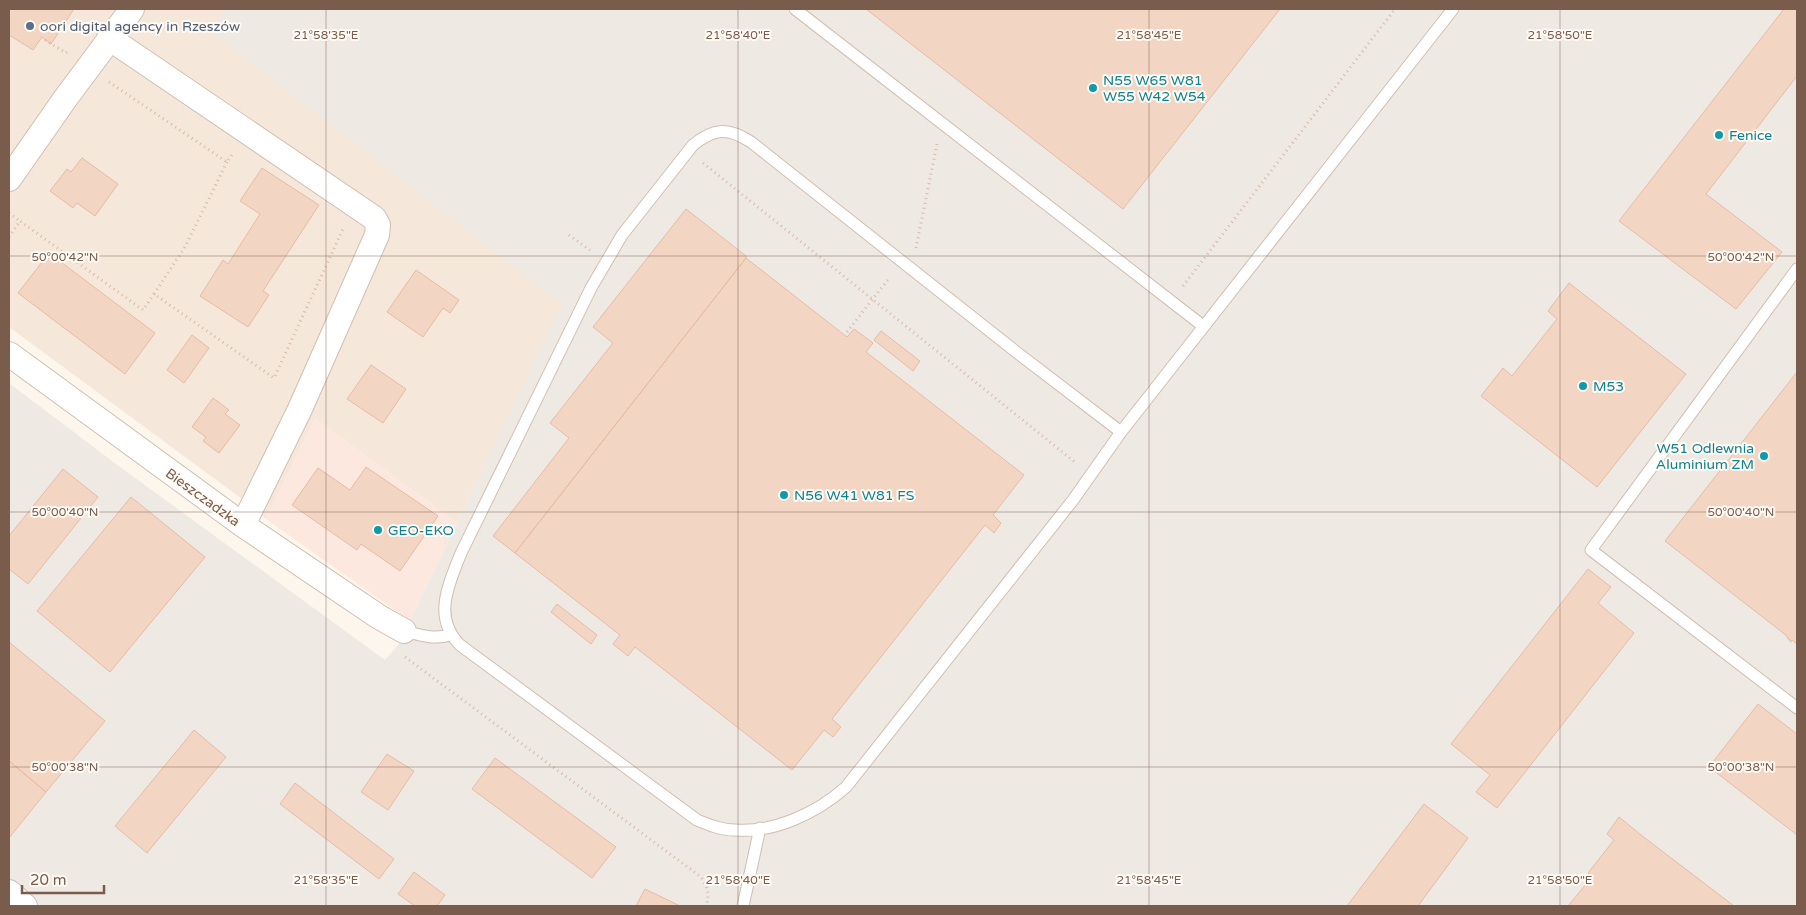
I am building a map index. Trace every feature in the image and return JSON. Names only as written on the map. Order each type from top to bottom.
[{"type":"street","points":[[9,179],[65,98],[132,9]]},
{"type":"street","points":[[109,38],[374,218],[378,225],[376,235],[300,409],[243,526]]},
{"type":"street","name":"Bieszczadzka","points":[[9,354],[243,526],[379,617],[401,642]]},
{"type":"lane","points":[[795,9],[1203,326]]},
{"type":"lane","points":[[1121,432],[1015,351],[752,142],[742,136],[729,132],[716,132],[704,136],[692,145],[622,236],[591,288],[461,553],[445,599],[446,625],[450,635],[475,657],[697,820],[716,828],[736,831],[760,828],[786,822],[824,804],[846,787],[1073,500],[1121,432],[1203,326],[1453,9]]},
{"type":"lane","points":[[1797,269],[1591,550],[1797,708]]},
{"type":"lane","points":[[401,642],[422,636],[440,638],[450,635]]},
{"type":"lane","points":[[743,906],[760,828]]},
{"type":"path","points":[[1170,302],[1395,9]]},
{"type":"path","points":[[45,40],[66,54],[72,46]]},
{"type":"path","points":[[88,68],[227,162]]},
{"type":"path","points":[[847,332],[917,246],[938,143],[948,129]]},
{"type":"path","points":[[9,213],[143,310],[186,246],[227,162],[236,150]]},
{"type":"path","points":[[702,163],[1077,464]]},
{"type":"path","points":[[154,294],[274,378],[348,218]]},
{"type":"path","points":[[9,237],[20,221]]},
{"type":"path","points":[[401,642],[701,877],[708,888],[709,898],[706,906]]},
{"type":"shaded area","points":[[9,9],[226,9],[210,30],[563,304],[457,523],[315,418],[266,519],[242,499],[9,327]]},
{"type":"shaded area","points":[[226,9],[1797,9],[1797,906],[9,906],[9,383],[116,464],[385,660],[399,644],[562,304],[209,30]]},
{"type":"shaded area","points":[[315,418],[457,523],[410,621],[266,519]]},
{"type":"building","points":[[9,9],[74,9],[51,44],[42,37],[33,50],[9,35]]},
{"type":"building","name":"N55 W65 W81 W55 W42 W54","points":[[866,9],[1280,9],[1123,209]]},
{"type":"building","name":"Fenice","points":[[1784,9],[1797,9],[1797,76],[1706,194],[1782,252],[1736,309],[1619,221]]},
{"type":"building","points":[[82,158],[118,184],[95,216],[77,203],[73,208],[50,191],[67,169],[71,172]]},
{"type":"building","points":[[262,168],[319,205],[263,291],[269,295],[248,327],[200,296],[223,260],[228,264],[260,214],[240,201]]},
{"type":"building","points":[[686,209],[746,256],[746,258],[515,553],[493,536],[569,438],[550,423],[613,343],[593,327]]},
{"type":"building","points":[[49,253],[155,333],[125,374],[18,293]]},
{"type":"building","name":"N56 W41 W81 FS","points":[[746,258],[847,337],[854,329],[873,343],[866,352],[1024,475],[993,515],[1001,523],[994,533],[985,525],[832,719],[841,727],[833,737],[824,730],[792,770],[635,647],[628,656],[613,644],[620,635],[515,553]]},
{"type":"building","points":[[416,270],[459,300],[450,313],[443,308],[423,337],[387,312]]},
{"type":"building","name":"M53","points":[[1569,283],[1686,374],[1597,487],[1481,396],[1503,368],[1512,376],[1557,319],[1548,311]]},
{"type":"building","points":[[881,331],[920,361],[913,371],[874,340]]},
{"type":"building","points":[[192,335],[209,348],[184,383],[167,370]]},
{"type":"building","points":[[371,365],[406,389],[383,423],[347,399]]},
{"type":"building","name":"W51 Odlewnia Aluminium ZM","points":[[1797,372],[1797,644],[1792,640],[1791,642],[1787,636],[1665,541]]},
{"type":"building","points":[[213,398],[229,410],[225,414],[240,425],[219,453],[203,441],[206,437],[192,427]]},
{"type":"building","name":"GEO-EKO","points":[[366,467],[438,516],[400,571],[361,544],[357,550],[292,505],[318,468],[350,490]]},
{"type":"building","points":[[63,469],[98,497],[28,584],[9,569],[9,536]]},
{"type":"building","points":[[131,497],[205,557],[110,672],[37,611]]},
{"type":"building","points":[[1588,569],[1611,587],[1598,603],[1634,633],[1497,808],[1476,792],[1490,775],[1451,744]]},
{"type":"building","points":[[557,604],[597,635],[591,644],[551,612]]},
{"type":"building","points":[[9,642],[105,721],[46,792],[9,761]]},
{"type":"building","points":[[1758,704],[1797,734],[1797,835],[1709,767]]},
{"type":"building","points":[[194,730],[226,757],[147,853],[115,826]]},
{"type":"building","points":[[387,754],[414,771],[388,810],[361,792]]},
{"type":"building","points":[[495,758],[616,847],[592,878],[472,789]]},
{"type":"building","points":[[9,761],[46,792],[9,838]]},
{"type":"building","points":[[295,783],[394,859],[379,879],[280,804]]},
{"type":"building","points":[[1424,804],[1468,838],[1418,906],[1347,906]]},
{"type":"building","points":[[1619,817],[1734,906],[1568,906],[1592,877],[1588,873],[1614,840],[1607,834]]},
{"type":"building","points":[[414,872],[445,895],[437,906],[415,906],[398,894]]},
{"type":"building","points":[[645,889],[680,906],[636,906]]},
{"type":"place","name":"oori digital agency in Rzeszów","points":[[30,26]]},
{"type":"place","name":"N55 W65 W81 W55 W42 W54","points":[[1093,88]]},
{"type":"place","name":"Fenice","points":[[1719,135]]},
{"type":"place","name":"M53","points":[[1583,386]]},
{"type":"place","name":"W51 Odlewnia Aluminium ZM","points":[[1764,456]]},
{"type":"place","name":"N56 W41 W81 FS","points":[[784,495]]},
{"type":"place","name":"GEO-EKO","points":[[378,530]]}]
